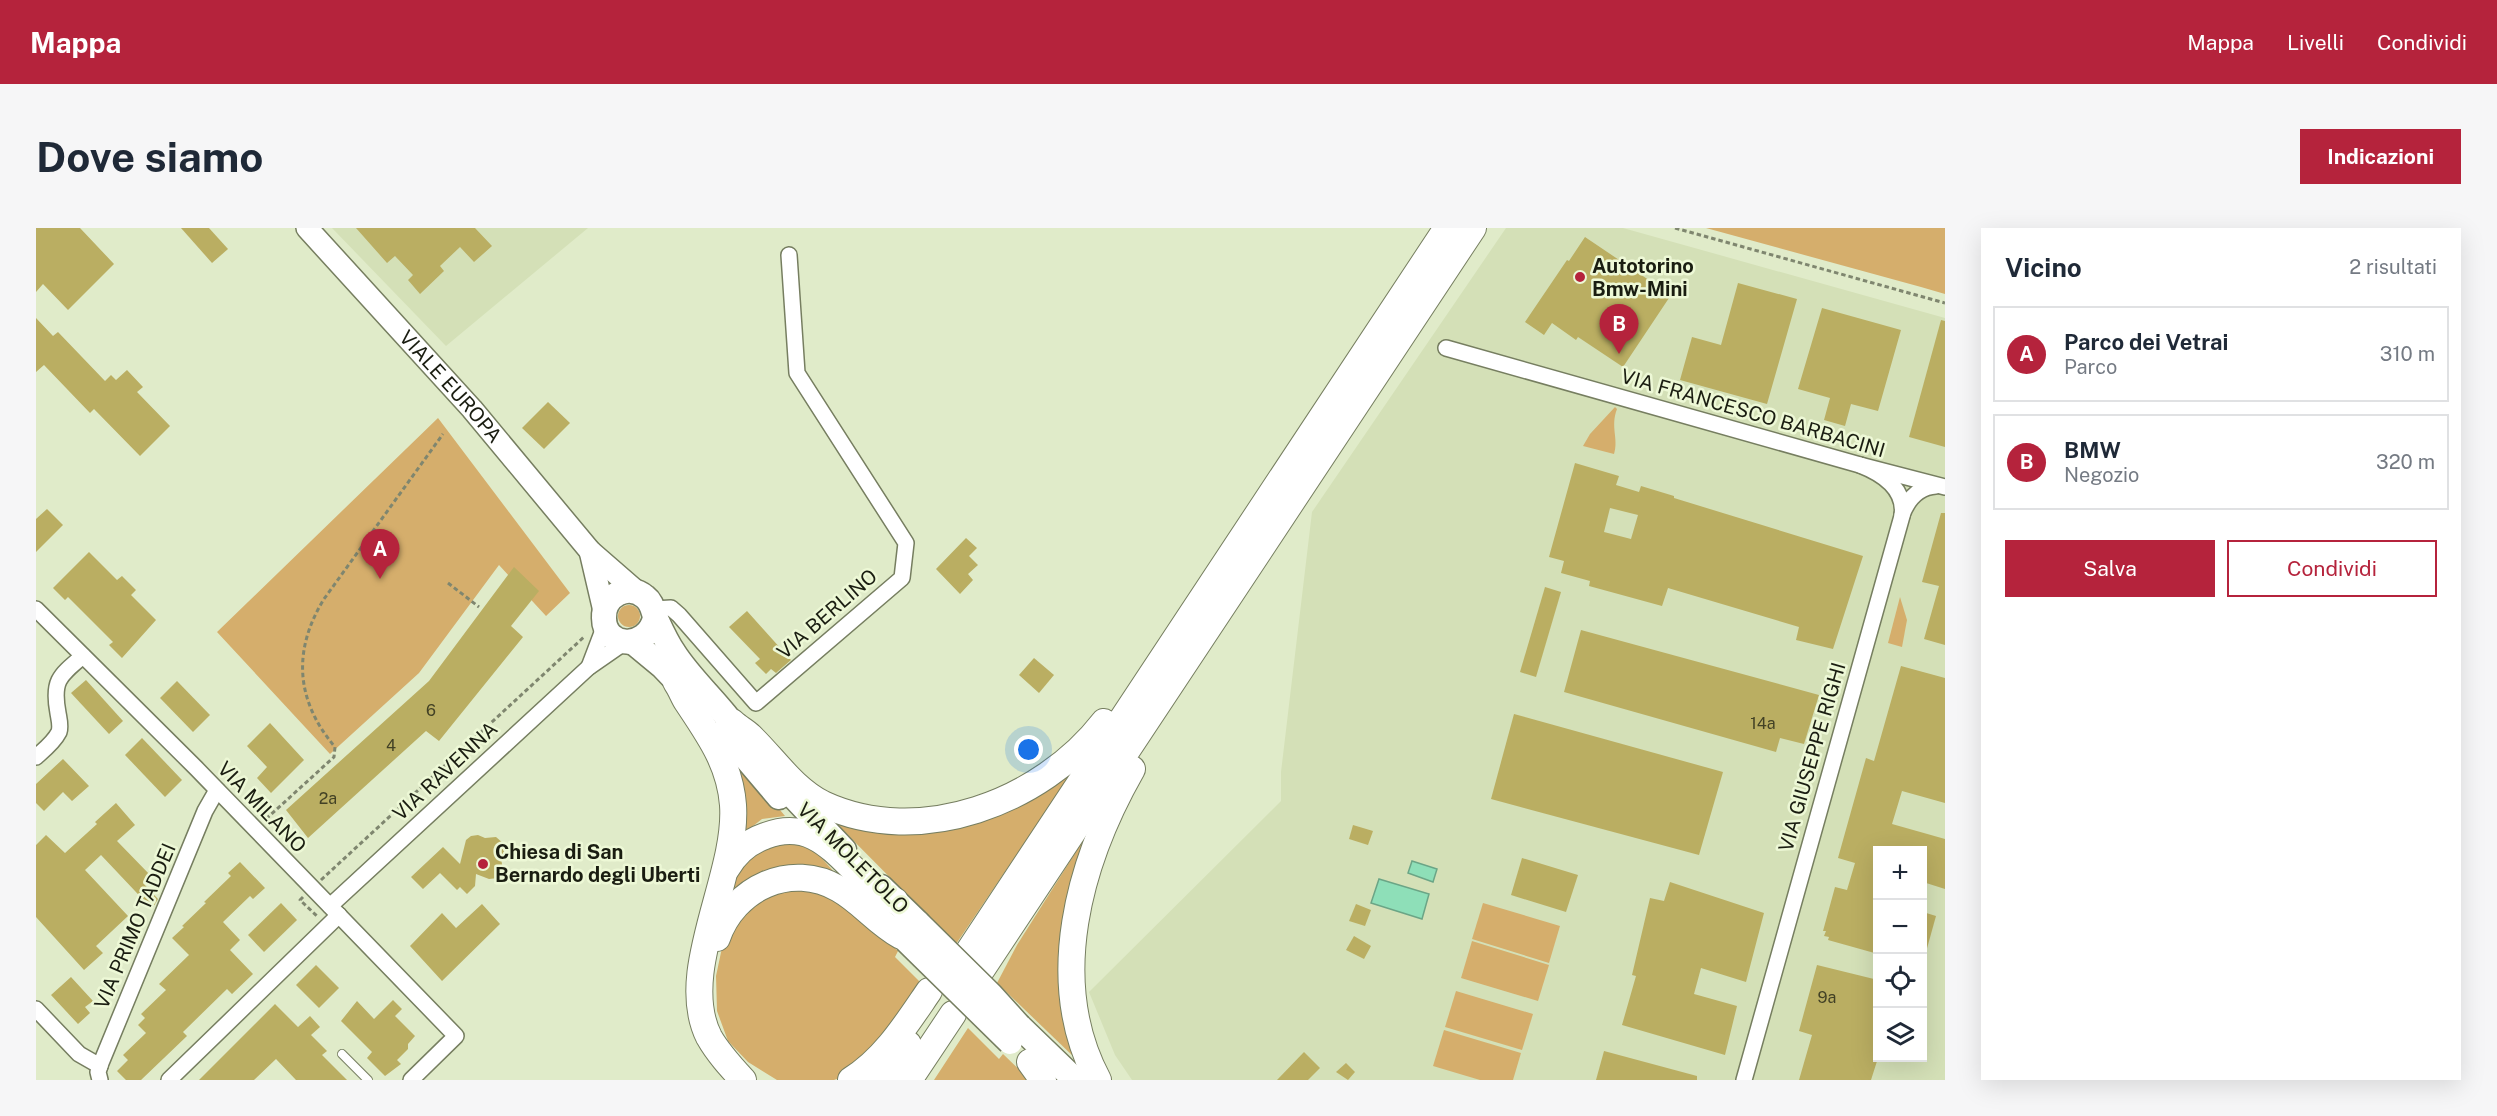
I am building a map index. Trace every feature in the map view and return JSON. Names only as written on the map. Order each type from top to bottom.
[{"type":"highway","points":[[1447,228],[1004,897],[975,962],[1009,930],[1473,228]]},
{"type":"highway","points":[[1098,1080],[1084,1049],[1076,1022],[1070,978],[1075,925],[1092,859],[1103,828],[1127,778],[1237,608],[1265,542]]},
{"type":"highway","points":[[732,722],[750,736],[789,778],[823,803],[859,816],[893,821],[926,820],[969,812],[1021,791],[1072,757],[1105,721],[1155,648],[1188,617],[1199,603]]},
{"type":"highway","points":[[676,682],[715,742],[729,780],[733,822],[702,968],[699,998],[701,1013],[715,1046],[743,1080]]},
{"type":"highway","points":[[722,880],[733,858],[751,842],[782,832],[808,834],[823,840],[875,890],[895,901]]},
{"type":"highway","points":[[761,1080],[742,1066],[724,1045],[714,1027],[708,1005],[709,973],[718,935],[741,900],[757,888],[774,880],[794,877],[813,879],[831,884],[846,893],[879,923],[908,933]]},
{"type":"highway","points":[[851,1080],[873,1063],[889,1046],[946,1006]]},
{"type":"highway","points":[[884,1080],[946,1006]]},
{"type":"highway","points":[[909,1080],[946,1006]]},
{"type":"highway","points":[[924,1080],[946,1006]]},
{"type":"main road","name":"VIALE EUROPA","points":[[307,228],[472,409],[590,551]]},
{"type":"main road","name":"VIA MOLETOLO","points":[[590,551],[643,595],[675,655],[792,798],[895,901],[908,933]]},
{"type":"main road","points":[[590,551],[604,618]]},
{"type":"main road","points":[[604,618],[607,603],[618,593],[636,591]]},
{"type":"main road","points":[[629,642],[647,634],[654,613]]},
{"type":"main road","name":"VIA MOLETOLO","points":[[604,618],[616,639],[629,642],[662,666],[691,695],[808,834],[908,933],[1015,1034],[1075,1080]]},
{"type":"main road","name":"VIA MOLETOLO","points":[[1015,1034],[1036,1071],[1051,1080]]},
{"type":"street","name":"VIA BERLINO","points":[[654,613],[671,608],[679,615],[756,703],[902,578],[906,543],[797,373],[789,255]]},
{"type":"street","name":"VIA FRANCESCO BARBACINI","points":[[1446,348],[1945,487]]},
{"type":"street","name":"VIA GIUSEPPE RIGHI","points":[[1744,1080],[1902,516],[1902,498],[1896,488],[1881,476],[1860,465]]},
{"type":"street","name":"VIA FRANCESCO BARBACINI","points":[[1902,516],[1910,498],[1918,492],[1932,486],[1945,487]]},
{"type":"street","name":"VIA MILANO","points":[[36,609],[217,790],[456,1036],[411,1080]]},
{"type":"street","points":[[589,667],[604,618]]},
{"type":"street","name":"VIA RAVENNA","points":[[169,1080],[334,911],[589,667],[629,642]]},
{"type":"street","points":[[36,757],[59,732],[60,724],[55,693],[58,681],[83,656]]},
{"type":"street","name":"VIA PRIMO TADDEI","points":[[100,1073],[205,810],[217,790]]},
{"type":"street","points":[[36,1009],[100,1073]]},
{"type":"lane","points":[[342,1054],[368,1080]]},
{"type":"path","points":[[1675,228],[1945,303]]},
{"type":"path","points":[[255,829],[334,757],[335,747],[317,723],[306,694],[302,666],[306,637],[324,599],[443,434]]},
{"type":"path","points":[[448,583],[479,607]]},
{"type":"shaded area","points":[[332,228],[588,228],[446,346]]},
{"type":"shaded area","points":[[1506,228],[1623,228],[1945,318],[1945,1080],[1132,1080],[1115,1055],[1089,992],[1281,801],[1281,772],[1312,512]]},
{"type":"shaded area","points":[[1706,228],[1945,228],[1945,294],[1921,287]]},
{"type":"shaded area","points":[[1615,407],[1617,409],[1614,422],[1616,443],[1614,454],[1583,446],[1590,434]]},
{"type":"shaded area","points":[[438,418],[570,593],[546,616],[499,565],[419,673],[330,754],[217,632]]},
{"type":"shaded area","points":[[1900,597],[1907,620],[1902,647],[1888,643]]},
{"type":"shaded area","points":[[629,605],[637,608],[640,616],[637,624],[629,627],[621,624],[618,616],[621,608]]},
{"type":"shaded area","points":[[731,750],[785,816],[762,819],[739,837],[744,803],[741,783]]},
{"type":"shaded area","points":[[1074,770],[956,944],[825,812],[882,827]]},
{"type":"shaded area","points":[[1091,828],[1075,1058],[997,983],[1017,945]]},
{"type":"shaded area","points":[[767,843],[809,844],[836,874],[729,902],[731,877]]},
{"type":"shaded area","points":[[1412,861],[1437,869],[1433,882],[1408,873]]},
{"type":"shaded area","points":[[1379,879],[1429,894],[1422,919],[1371,903]]},
{"type":"shaded area","points":[[800,884],[850,904],[898,951],[895,957],[923,985],[899,1022],[847,1075],[834,1080],[777,1080],[748,1062],[728,1041],[717,1011],[716,976],[723,943],[749,903]]},
{"type":"shaded area","points":[[1483,903],[1560,926],[1549,963],[1472,939]]},
{"type":"shaded area","points":[[1472,941],[1549,965],[1538,1001],[1461,978]]},
{"type":"shaded area","points":[[1456,991],[1533,1014],[1522,1050],[1445,1027]]},
{"type":"shaded area","points":[[968,1028],[999,1059],[1003,1054],[1030,1080],[934,1080]]},
{"type":"shaded area","points":[[1444,1030],[1521,1053],[1513,1080],[1480,1080],[1433,1066]]},
{"type":"building","points":[[36,228],[80,228],[114,264],[68,310],[43,284],[36,292]]},
{"type":"building","points":[[181,228],[209,228],[228,249],[212,263]]},
{"type":"building","points":[[356,228],[475,228],[492,246],[474,262],[460,247],[440,266],[444,271],[420,294],[408,280],[413,275],[395,256],[387,263]]},
{"type":"building","points":[[1585,237],[1671,295],[1623,367],[1578,337],[1576,340],[1552,323],[1544,335],[1525,322]]},
{"type":"building","points":[[1738,283],[1797,299],[1767,404],[1680,380],[1692,337],[1721,345]]},
{"type":"building","points":[[1822,308],[1901,330],[1878,411],[1851,404],[1845,426],[1824,420],[1830,398],[1798,389]]},
{"type":"building","points":[[36,318],[53,336],[58,332],[105,381],[111,375],[116,380],[127,370],[143,387],[137,392],[170,426],[140,456],[94,409],[90,413],[44,365],[36,372]]},
{"type":"building","points":[[1941,320],[1945,321],[1945,447],[1909,437]]},
{"type":"building","points":[[548,402],[570,423],[544,449],[522,428]]},
{"type":"building","points":[[1575,463],[1619,476],[1616,485],[1639,492],[1641,486],[1863,556],[1833,649],[1796,640],[1799,627],[1668,588],[1662,606],[1589,586],[1590,581],[1561,573],[1564,561],[1549,557]],"holes":[[[1610,508],[1638,515],[1631,539],[1604,532]]]},
{"type":"building","points":[[47,509],[63,525],[36,552],[36,519]]},
{"type":"building","points":[[1941,513],[1945,513],[1945,645],[1924,639],[1939,586],[1922,582]]},
{"type":"building","points":[[966,538],[977,548],[969,556],[978,565],[968,574],[973,580],[960,594],[936,569]]},
{"type":"building","points":[[89,552],[117,580],[122,576],[136,590],[131,595],[156,620],[122,658],[109,645],[113,642],[68,597],[65,600],[53,588]]},
{"type":"building","points":[[514,567],[539,591],[511,626],[523,637],[439,741],[426,731],[308,838],[286,810],[429,681]]},
{"type":"building","points":[[1545,587],[1561,592],[1536,677],[1520,672]]},
{"type":"building","points":[[747,611],[791,660],[776,673],[771,669],[766,674],[755,663],[760,659],[729,627]]},
{"type":"building","points":[[1581,630],[1819,695],[1804,744],[1780,738],[1776,752],[1564,692]]},
{"type":"building","points":[[1034,658],[1054,675],[1039,693],[1019,675]]},
{"type":"building","points":[[1901,666],[1945,678],[1945,803],[1902,791],[1892,824],[1945,839],[1945,889],[1927,883],[1927,846],[1873,846],[1873,953],[1828,940],[1829,937],[1824,936],[1826,931],[1823,931],[1835,887],[1847,890],[1855,863],[1838,858],[1866,758],[1874,761]]},
{"type":"building","points":[[86,680],[123,721],[109,734],[71,693]]},
{"type":"building","points":[[177,681],[210,715],[193,732],[160,698]]},
{"type":"building","points":[[1514,714],[1723,772],[1699,855],[1491,799]]},
{"type":"building","points":[[270,723],[304,760],[271,793],[257,778],[267,767],[247,746]]},
{"type":"building","points":[[142,738],[182,780],[165,797],[125,755]]},
{"type":"building","points":[[63,759],[89,786],[72,801],[63,792],[44,811],[36,803],[36,784]]},
{"type":"building","points":[[116,803],[135,825],[117,841],[151,876],[143,883],[158,899],[152,909],[101,855],[85,870],[128,916],[96,946],[103,953],[84,970],[36,917],[36,845],[46,835],[65,853]]},
{"type":"building","points":[[1353,825],[1373,831],[1368,845],[1349,839]]},
{"type":"building","name":"Chiesa di San Bernardo degli Uberti","points":[[478,835],[485,838],[496,837],[504,844],[501,859],[503,869],[498,878],[489,879],[476,874],[475,886],[467,894],[460,887],[457,890],[440,873],[423,889],[411,877],[443,847],[460,864],[466,840]]},
{"type":"building","points":[[1522,858],[1578,875],[1566,912],[1511,895]]},
{"type":"building","points":[[240,862],[265,888],[253,899],[250,896],[223,922],[240,940],[230,950],[253,974],[232,994],[227,989],[183,1032],[187,1036],[141,1080],[126,1080],[117,1071],[128,1060],[123,1055],[146,1033],[138,1025],[145,1018],[141,1014],[166,990],[159,984],[189,955],[172,938],[231,876],[228,873]]},
{"type":"building","points":[[1670,882],[1764,913],[1746,982],[1701,968],[1694,994],[1737,1006],[1725,1055],[1622,1025],[1636,976],[1632,975],[1650,898],[1664,901]]},
{"type":"building","points":[[281,903],[297,920],[264,952],[248,935]]},
{"type":"building","points":[[482,904],[500,924],[442,981],[410,946],[442,913],[456,928]]},
{"type":"building","points":[[1356,904],[1371,910],[1365,926],[1349,921]]},
{"type":"building","points":[[1927,913],[1936,916],[1927,948]]},
{"type":"building","points":[[1354,936],[1371,946],[1364,959],[1346,950]]},
{"type":"building","points":[[316,965],[339,988],[319,1008],[296,985]]},
{"type":"building","points":[[1817,965],[1873,979],[1873,1062],[1877,1062],[1871,1080],[1799,1080],[1812,1035],[1799,1031]]},
{"type":"building","points":[[71,977],[93,1001],[85,1007],[90,1013],[78,1024],[51,995]]},
{"type":"building","points":[[393,1000],[402,1009],[395,1016],[415,1036],[408,1044],[408,1049],[397,1060],[401,1064],[385,1076],[367,1058],[372,1052],[341,1021],[357,1001],[374,1019]]},
{"type":"building","points":[[275,1004],[298,1027],[310,1016],[320,1027],[311,1035],[327,1051],[322,1055],[347,1080],[296,1080],[276,1059],[254,1080],[199,1080]]},
{"type":"building","points":[[1604,1051],[1697,1076],[1697,1080],[1596,1080]]},
{"type":"building","points":[[1304,1052],[1320,1068],[1308,1080],[1277,1080]]},
{"type":"building","points":[[1346,1063],[1355,1072],[1348,1080],[1336,1072]]},
{"type":"place","name":"Autotorino Bmw-Mini","points":[[1580,277]]},
{"type":"place","name":"BMW","points":[[1619,354]]},
{"type":"place","name":"Parco dei Vetrai","points":[[380,579]]},
{"type":"place","name":"Chiesa di San Bernardo degli Uberti","points":[[483,864]]}]
